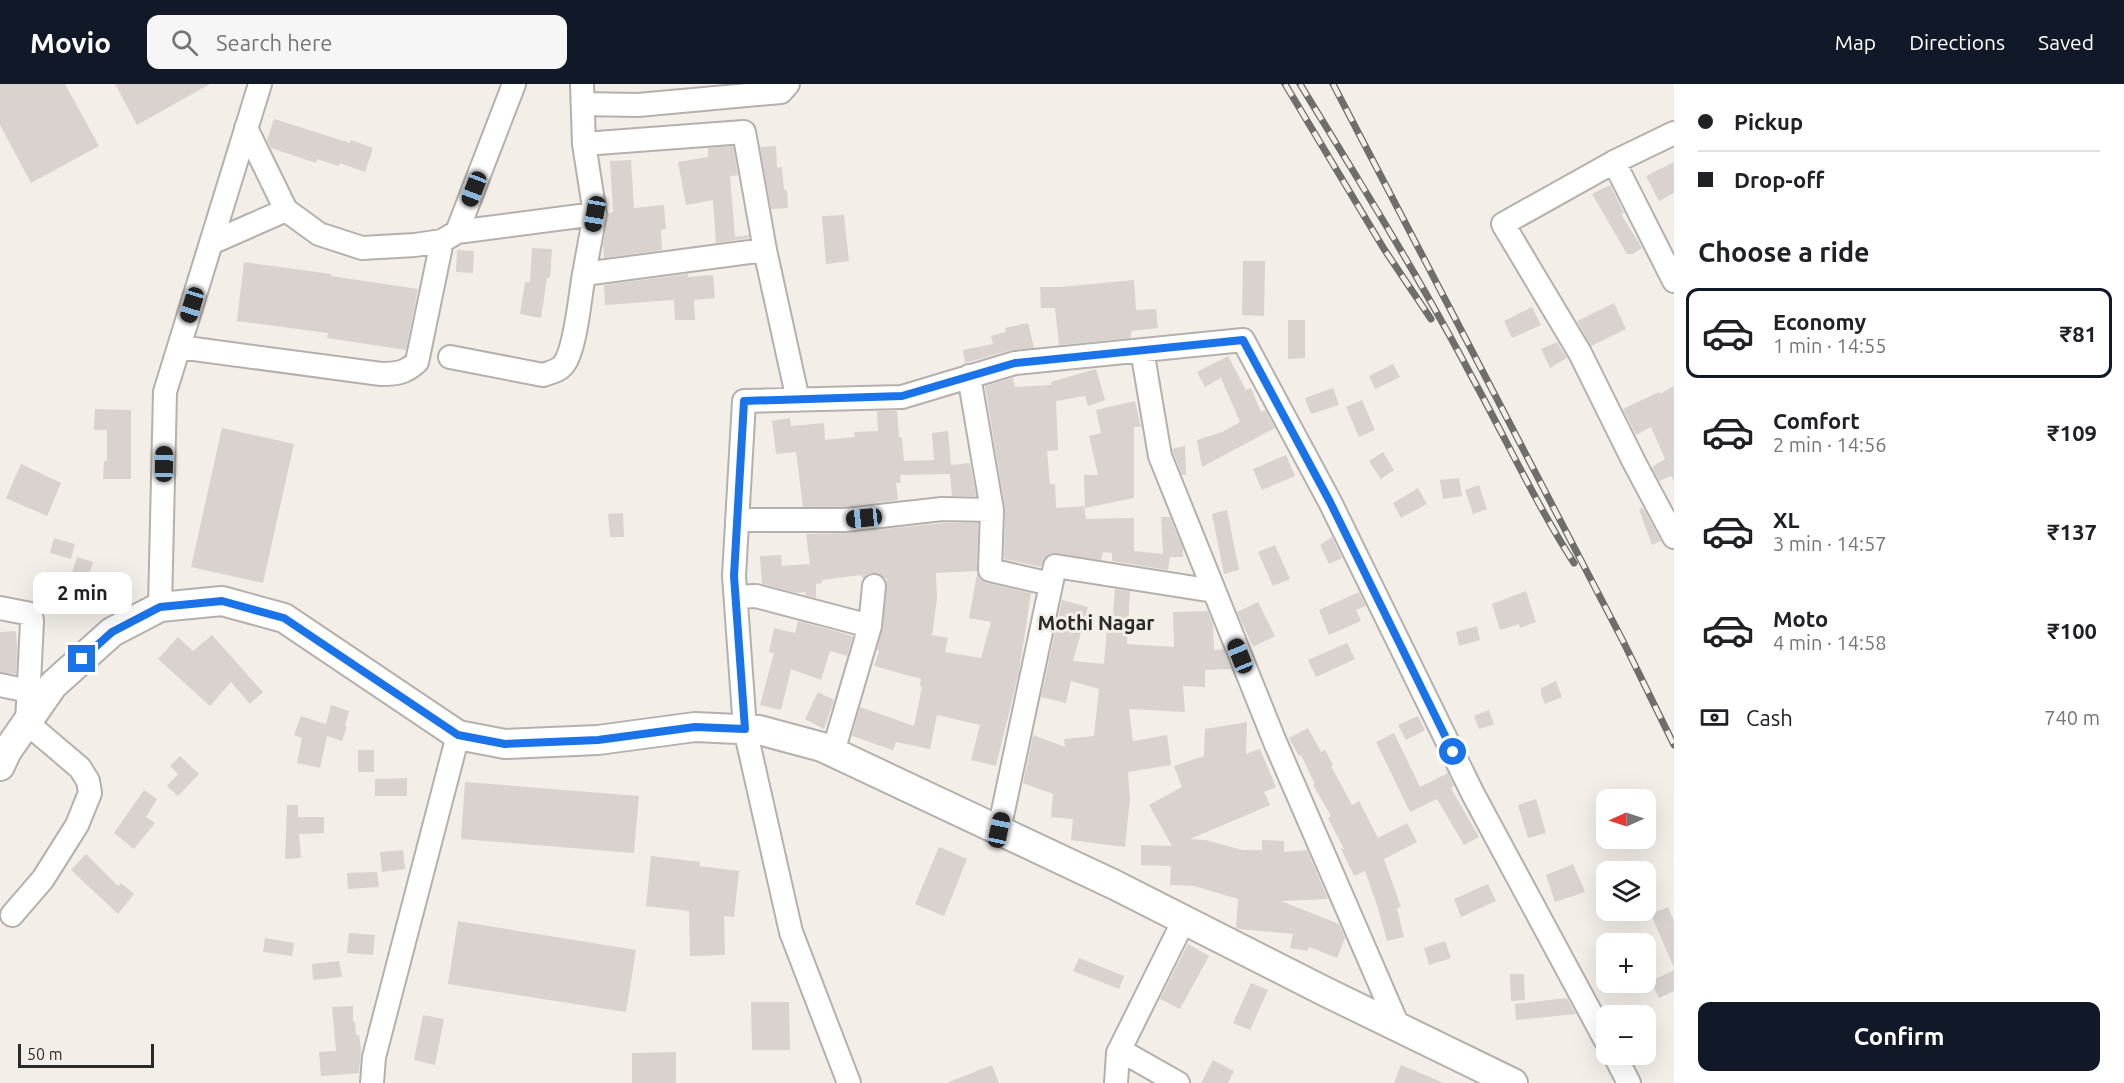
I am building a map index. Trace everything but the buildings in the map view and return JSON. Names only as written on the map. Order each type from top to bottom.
[{"type":"main road","points":[[0,766],[7,751],[53,685],[112,632],[160,607],[222,601],[284,618],[458,735],[505,744],[598,740],[695,727],[759,730],[822,747],[999,830],[1513,1083]]},
{"type":"street","points":[[160,607],[165,392],[260,84]]},
{"type":"street","points":[[179,347],[381,374],[399,374],[408,370],[417,362],[449,237],[514,84]]},
{"type":"street","points":[[450,357],[543,375],[564,365],[570,352],[595,214],[584,144],[582,94],[638,105],[782,92],[788,84]]},
{"type":"street","points":[[246,128],[286,210],[319,234],[362,248],[416,245],[449,237],[595,214]]},
{"type":"street","points":[[584,144],[744,132],[765,250],[798,400]]},
{"type":"street","points":[[1674,133],[1614,162],[1503,224],[1580,353],[1674,537]]},
{"type":"street","points":[[1614,162],[1674,281]]},
{"type":"street","points":[[211,243],[286,210]]},
{"type":"street","points":[[584,274],[765,250]]},
{"type":"street","points":[[849,1083],[791,932],[745,729],[734,576],[744,401],[902,396],[1015,363],[1243,340],[1330,502],[1473,794],[1596,1022]]},
{"type":"street","points":[[1142,350],[1160,456],[1275,742],[1400,1028]]},
{"type":"street","points":[[969,376],[992,510],[990,570],[1051,584]]},
{"type":"street","points":[[737,520],[845,520],[942,509],[992,510]]},
{"type":"street","points":[[999,830],[1055,566],[1214,591]]},
{"type":"street","points":[[833,752],[870,626],[874,586]]},
{"type":"street","points":[[736,597],[756,596],[870,626]]},
{"type":"street","points":[[0,608],[30,615],[32,621],[27,723],[80,768],[88,782],[90,793],[77,825],[44,879],[12,915]]},
{"type":"street","points":[[0,685],[29,691]]},
{"type":"street","points":[[372,1083],[374,1057],[458,735]]},
{"type":"street","points":[[1116,1083],[1118,1053],[1184,920]]},
{"type":"street","points":[[1118,1053],[1125,1053],[1178,1083]]},
{"type":"street","points":[[1620,1065],[1629,1083]]},
{"type":"railway","points":[[1285,84],[1384,249],[1431,319]]},
{"type":"railway","points":[[1300,84],[1432,304],[1534,495],[1574,563]]},
{"type":"railway","points":[[1333,84],[1623,641],[1674,745]]},
{"type":"district","name":"Mothi Nagar","points":[[1096,622]]},
{"type":"route","points":[[82,659],[112,632],[160,607],[222,601],[284,618],[458,735],[505,744],[598,740],[695,727],[745,729],[734,576],[744,401],[902,396],[1015,363],[1243,340],[1330,502],[1453,752]]}]
